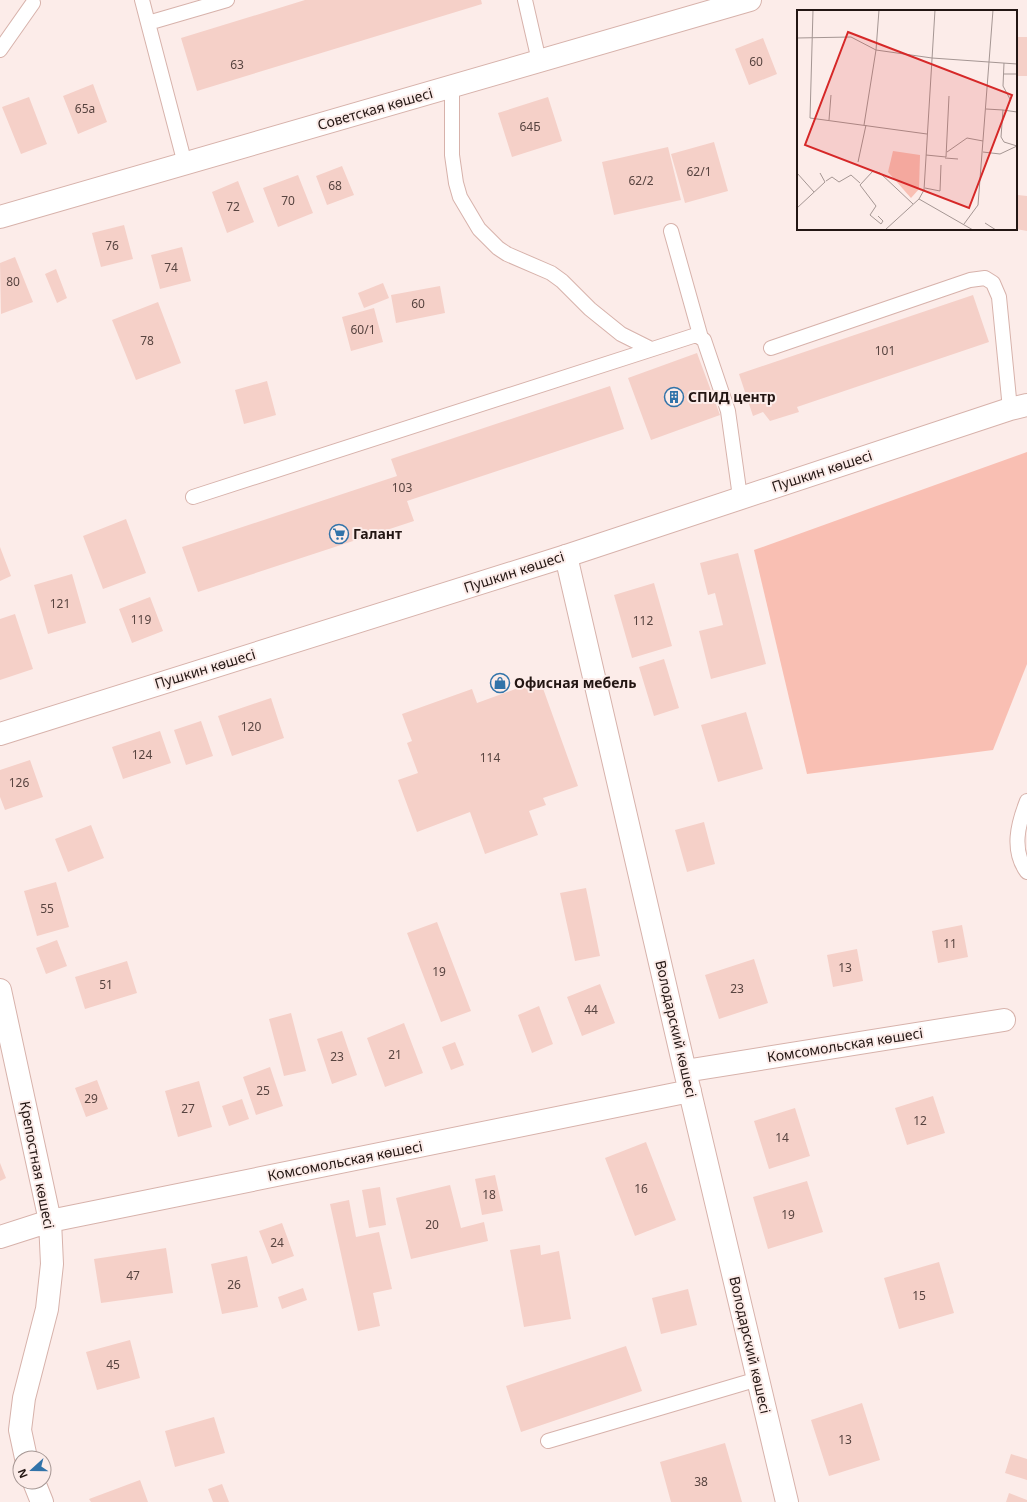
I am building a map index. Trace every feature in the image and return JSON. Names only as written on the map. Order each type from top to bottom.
[{"type":"street","name":"Советская көшесі","points":[[0,217],[750,0]]},
{"type":"street","name":"Пушкин көшесі","points":[[0,734],[566,556],[740,497],[1018,407]]},
{"type":"street","name":"Володарский көшесі","points":[[566,556],[787,1502]]},
{"type":"street","name":"Крепостная көшесі","points":[[0,990],[50,1221],[52,1264],[47,1309],[24,1398],[20,1430],[24,1450]]},
{"type":"street","name":"Комсомольская көшесі","points":[[0,1237],[50,1221],[688,1081],[1004,1020]]},
{"type":"street","points":[[37,1490],[42,1502]]},
{"type":"lane","points":[[142,0],[185,164]]},
{"type":"lane","points":[[148,23],[227,0]]},
{"type":"lane","points":[[525,0],[539,61]]},
{"type":"lane","points":[[0,50],[33,4]]},
{"type":"lane","points":[[452,87],[452,150],[456,183],[460,197],[479,229],[498,248],[507,254],[551,273],[562,281],[590,309],[621,334],[651,348]]},
{"type":"lane","points":[[671,231],[701,338],[708,349],[728,411],[740,497]]},
{"type":"lane","points":[[771,348],[970,280],[985,278],[993,283],[998,297],[1018,407]]},
{"type":"lane","points":[[193,497],[651,348],[693,336],[701,338]]},
{"type":"lane","points":[[1027,801],[1020,817],[1017,846],[1020,858],[1027,872]]},
{"type":"lane","points":[[548,1441],[758,1379]]},
{"type":"shaded area","points":[[1027,452],[1027,664],[993,750],[807,774],[754,550]]},
{"type":"building","points":[[305,0],[481,0],[482,4],[197,91],[181,38]]},
{"type":"building","points":[[1017,37],[1027,37],[1027,76],[1017,76]]},
{"type":"building","points":[[763,38],[777,74],[749,85],[735,49]]},
{"type":"building","points":[[93,84],[107,122],[78,134],[63,96]]},
{"type":"building","points":[[29,97],[47,144],[21,154],[2,107]]},
{"type":"building","points":[[548,97],[562,141],[512,157],[498,113]]},
{"type":"building","points":[[714,142],[728,191],[685,203],[671,154]]},
{"type":"building","points":[[668,147],[681,200],[614,215],[602,162]]},
{"type":"building","points":[[342,166],[354,195],[327,205],[316,176]]},
{"type":"building","points":[[298,175],[313,213],[278,227],[263,188]]},
{"type":"building","points":[[238,181],[254,222],[227,233],[212,192]]},
{"type":"building","points":[[1018,195],[1027,196],[1027,231],[1017,229]]},
{"type":"building","points":[[124,225],[133,259],[101,267],[92,233]]},
{"type":"building","points":[[182,247],[191,281],[160,289],[151,255]]},
{"type":"building","points":[[15,257],[33,302],[1,314],[0,263]]},
{"type":"building","points":[[56,269],[67,298],[57,303],[45,274]]},
{"type":"building","points":[[383,283],[389,298],[364,308],[358,293]]},
{"type":"building","points":[[440,286],[445,313],[396,323],[391,295]]},
{"type":"building","points":[[973,295],[989,342],[797,407],[799,412],[770,421],[763,412],[753,416],[739,374]]},
{"type":"building","points":[[158,302],[181,363],[136,380],[112,320]]},
{"type":"building","points":[[374,308],[383,342],[351,351],[342,317]]},
{"type":"building","name":"СПИД центр","points":[[697,353],[720,415],[651,440],[628,378]]},
{"type":"building","points":[[267,381],[276,415],[244,424],[235,390]]},
{"type":"building","points":[[610,386],[624,429],[407,501],[414,521],[198,592],[182,547],[397,476],[391,459]]},
{"type":"building","points":[[126,519],[146,573],[103,589],[83,536]]},
{"type":"building","points":[[0,547],[11,576],[0,581]]},
{"type":"building","points":[[738,553],[766,664],[711,679],[699,631],[723,625],[715,593],[708,595],[700,563]]},
{"type":"building","points":[[72,574],[86,623],[48,634],[34,585]]},
{"type":"building","points":[[654,583],[672,646],[632,658],[614,595]]},
{"type":"building","points":[[150,597],[163,631],[132,643],[119,609]]},
{"type":"building","points":[[15,614],[33,669],[0,680],[0,619]]},
{"type":"building","points":[[664,659],[679,708],[654,716],[639,667]]},
{"type":"building","points":[[540,680],[578,786],[543,798],[546,805],[529,811],[538,835],[485,854],[470,812],[417,832],[398,780],[418,773],[407,743],[412,741],[402,714],[472,689],[477,703]]},
{"type":"building","points":[[271,698],[284,738],[232,756],[218,716]]},
{"type":"building","points":[[746,712],[763,769],[718,782],[701,725]]},
{"type":"building","points":[[201,721],[213,756],[186,765],[174,730]]},
{"type":"building","points":[[160,731],[171,763],[123,779],[112,747]]},
{"type":"building","points":[[30,760],[43,797],[5,810],[0,797],[0,770]]},
{"type":"building","points":[[704,822],[715,864],[687,872],[675,830]]},
{"type":"building","points":[[91,825],[104,858],[68,872],[55,839]]},
{"type":"building","points":[[56,882],[69,927],[37,936],[24,891]]},
{"type":"building","points":[[586,888],[600,956],[575,961],[560,893]]},
{"type":"building","points":[[437,922],[471,1011],[441,1022],[407,933]]},
{"type":"building","points":[[962,925],[968,957],[938,963],[932,931]]},
{"type":"building","points":[[57,940],[67,966],[46,974],[36,948]]},
{"type":"building","points":[[857,949],[863,981],[833,987],[827,955]]},
{"type":"building","points":[[754,959],[768,1003],[719,1019],[705,975]]},
{"type":"building","points":[[127,961],[137,993],[85,1009],[75,977]]},
{"type":"building","points":[[600,984],[615,1023],[582,1036],[567,997]]},
{"type":"building","points":[[539,1006],[553,1044],[532,1053],[518,1015]]},
{"type":"building","points":[[291,1013],[306,1071],[284,1076],[269,1019]]},
{"type":"building","points":[[404,1023],[423,1073],[385,1087],[367,1038]]},
{"type":"building","points":[[342,1031],[357,1075],[332,1084],[317,1039]]},
{"type":"building","points":[[455,1042],[464,1065],[451,1070],[442,1047]]},
{"type":"building","points":[[270,1067],[283,1106],[256,1115],[243,1077]]},
{"type":"building","points":[[97,1080],[108,1109],[86,1117],[75,1088]]},
{"type":"building","points":[[199,1081],[212,1127],[178,1137],[165,1091]]},
{"type":"building","points":[[933,1096],[945,1133],[907,1145],[895,1108]]},
{"type":"building","points":[[242,1099],[249,1119],[229,1126],[222,1106]]},
{"type":"building","points":[[795,1108],[810,1156],[769,1169],[754,1121]]},
{"type":"building","points":[[646,1142],[676,1220],[635,1236],[605,1158]]},
{"type":"building","points":[[0,1163],[6,1178],[0,1181]]},
{"type":"building","points":[[495,1175],[503,1211],[482,1215],[475,1179]]},
{"type":"building","points":[[807,1181],[823,1232],[768,1249],[753,1197]]},
{"type":"building","points":[[450,1185],[461,1228],[484,1222],[488,1241],[411,1259],[396,1198]]},
{"type":"building","points":[[380,1187],[386,1225],[369,1228],[362,1190]]},
{"type":"building","points":[[349,1200],[356,1237],[379,1232],[392,1289],[373,1293],[380,1326],[358,1331],[330,1204]]},
{"type":"building","points":[[282,1223],[294,1256],[272,1264],[259,1231]]},
{"type":"building","points":[[540,1245],[541,1255],[559,1251],[571,1319],[524,1327],[510,1250]]},
{"type":"building","points":[[166,1248],[173,1293],[101,1303],[94,1259]]},
{"type":"building","points":[[247,1256],[258,1307],[222,1314],[211,1264]]},
{"type":"building","points":[[939,1262],[954,1313],[899,1329],[884,1278]]},
{"type":"building","points":[[303,1288],[307,1300],[282,1309],[278,1297]]},
{"type":"building","points":[[688,1289],[697,1325],[661,1334],[652,1298]]},
{"type":"building","points":[[130,1340],[140,1378],[97,1390],[86,1352]]},
{"type":"building","points":[[626,1346],[642,1391],[521,1432],[506,1386]]},
{"type":"building","points":[[862,1403],[880,1460],[829,1476],[811,1420]]},
{"type":"building","points":[[214,1417],[225,1453],[175,1467],[165,1431]]},
{"type":"building","points":[[725,1443],[742,1502],[671,1502],[660,1462]]},
{"type":"building","points":[[1011,1454],[1027,1459],[1027,1480],[1005,1473]]},
{"type":"building","points":[[140,1480],[148,1502],[91,1502],[89,1499]]},
{"type":"building","points":[[222,1484],[229,1502],[213,1502],[208,1489]]},
{"type":"building","points":[[1009,1493],[1027,1500],[1027,1502],[1006,1502]]},
{"type":"place","name":"СПИД центр","points":[[674,397]]},
{"type":"place","name":"Галант","points":[[339,534]]},
{"type":"place","name":"Офисная мебель","points":[[500,683]]}]
